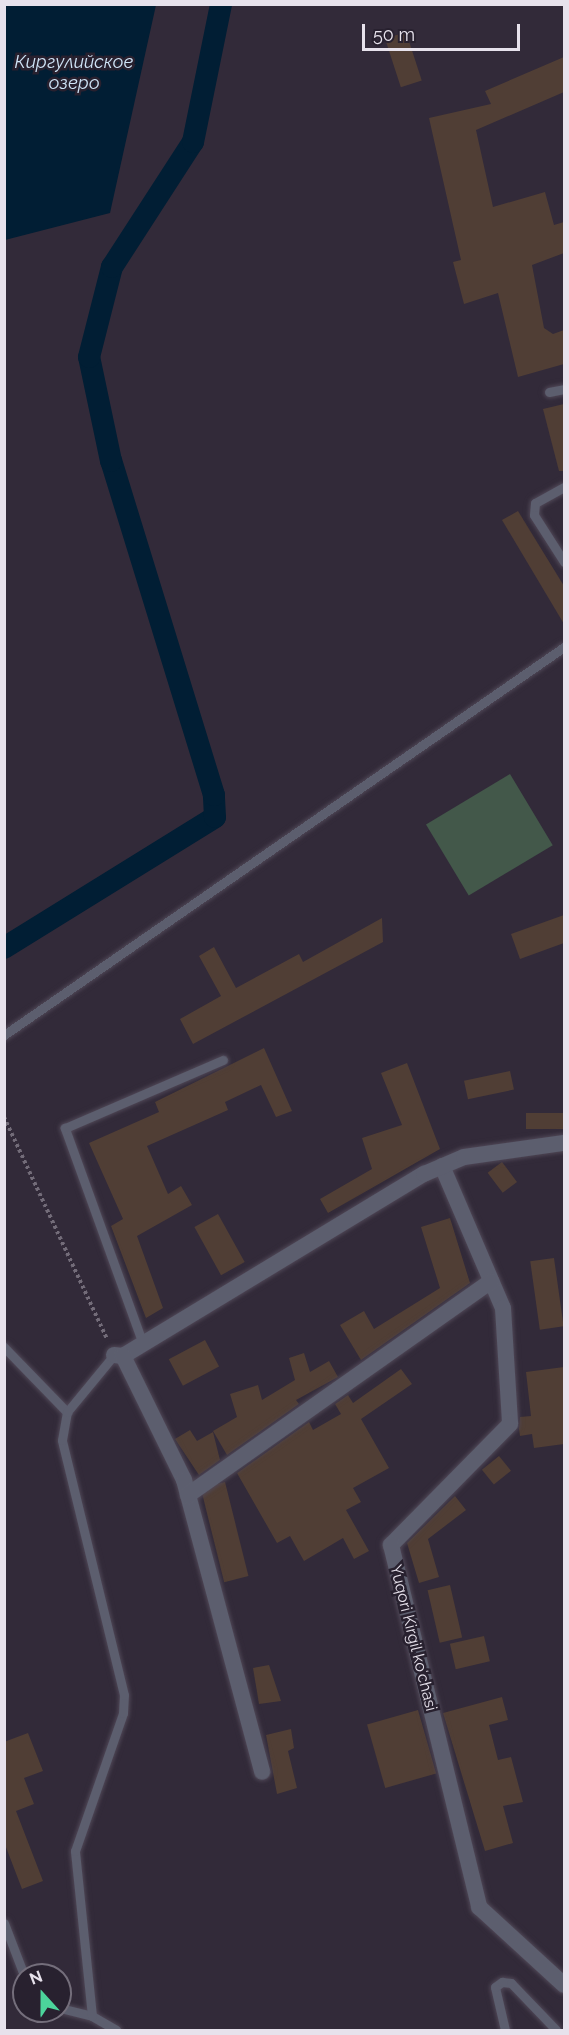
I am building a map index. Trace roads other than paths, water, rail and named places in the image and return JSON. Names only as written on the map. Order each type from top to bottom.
[{"type":"street","points":[[262,1772],[188,1496],[119,1356],[143,1344],[442,1166],[465,1157],[564,1143]]},
{"type":"street","name":"Yuqori Kirgil koʻchasi","points":[[442,1166],[503,1308],[510,1424],[391,1545],[479,1907],[564,1985]]},
{"type":"street","points":[[188,1496],[491,1281]]},
{"type":"lane","points":[[549,392],[564,389]]},
{"type":"lane","points":[[564,487],[535,503],[534,515],[564,562]]},
{"type":"lane","points":[[4,1035],[564,647]]},
{"type":"lane","points":[[143,1344],[65,1128],[223,1060]]},
{"type":"lane","points":[[4,1347],[67,1412]]},
{"type":"lane","points":[[92,2016],[75,1851],[123,1713],[124,1695],[62,1440],[67,1412],[119,1356]]},
{"type":"lane","points":[[4,1923],[19,1963]]},
{"type":"lane","points":[[505,2031],[495,1987],[502,1982],[512,1983],[556,2031]]},
{"type":"lane","points":[[72,2011],[92,2016],[116,2031]]},
{"type":"water","name":"Киргулийское озеро","points":[[4,5],[156,5],[110,213],[5,240]]},
{"type":"waterway","points":[[4,948],[215,817],[214,795],[111,461],[89,357],[112,267],[193,142],[221,4]]}]
